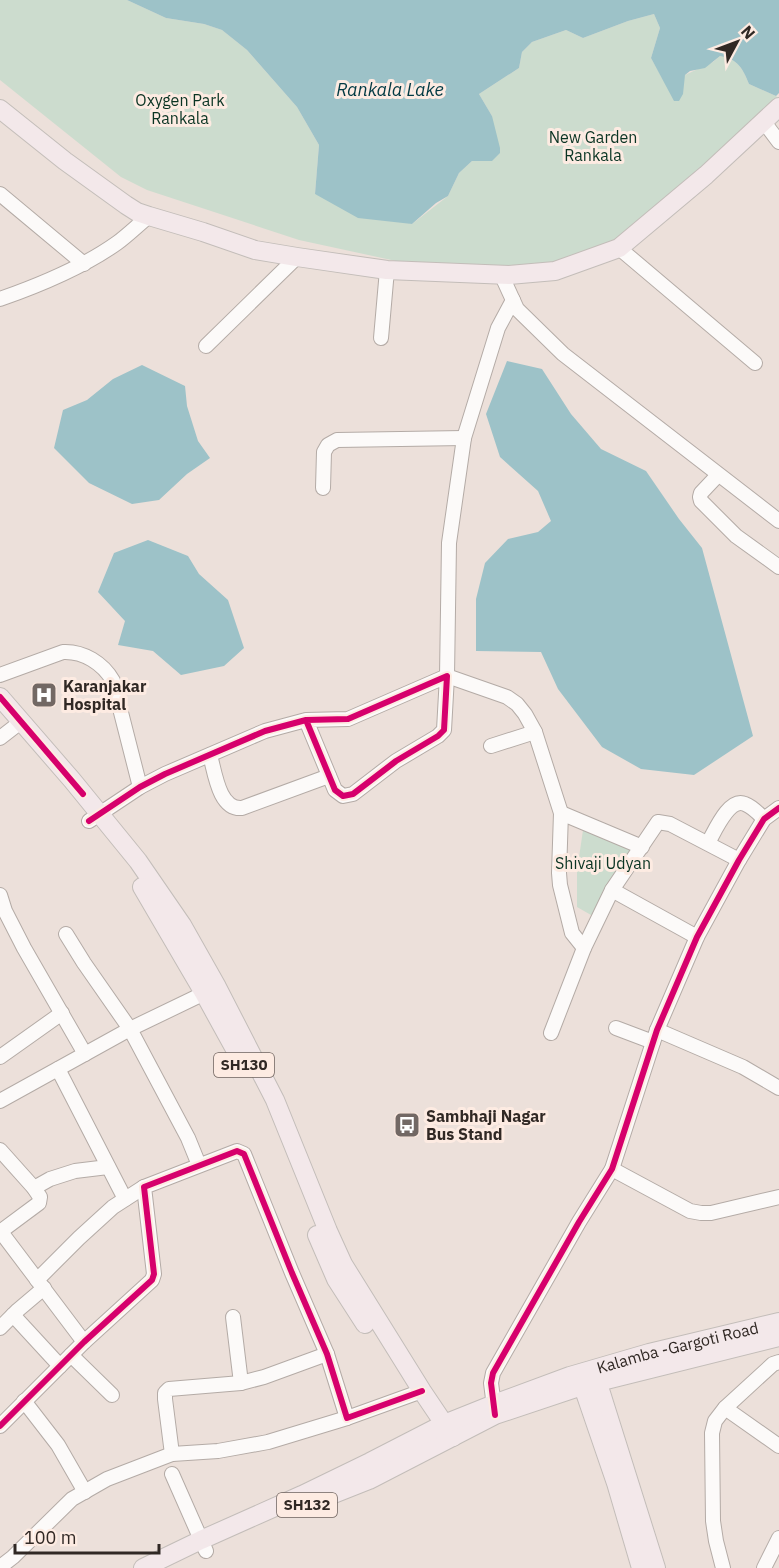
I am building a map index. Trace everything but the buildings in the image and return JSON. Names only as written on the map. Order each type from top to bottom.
[{"type":"main road","points":[[0,109],[126,205],[148,216],[255,250],[297,257],[387,270],[519,274],[555,271],[619,248],[706,174],[779,107]]},
{"type":"main road","points":[[0,696],[12,729]]},
{"type":"main road","name":"SH130","points":[[0,713],[12,729],[150,878],[182,926],[210,990],[275,1100],[343,1264],[416,1393],[444,1433]]},
{"type":"main road","name":"SH130","points":[[12,729],[83,794],[94,817]]},
{"type":"main road","name":"Kalamba -Gargoti Road","points":[[444,1433],[494,1409],[588,1378],[659,1351],[779,1322]]},
{"type":"main road","name":"Kalamba -Gargoti Road","points":[[588,1378],[779,1337]]},
{"type":"main road","points":[[588,1378],[656,1568]]},
{"type":"main road","name":"Kalamba -Gargoti Road","points":[[588,1378],[640,1568]]},
{"type":"main road","name":"SH132","points":[[170,1568],[204,1545],[369,1480],[444,1433]]},
{"type":"main road","points":[[143,1568],[204,1545]]},
{"type":"street","points":[[764,122],[779,142]]},
{"type":"street","points":[[0,194],[84,264]]},
{"type":"street","points":[[0,299],[29,289],[84,264],[114,245],[148,216]]},
{"type":"street","points":[[619,248],[755,363]]},
{"type":"street","points":[[206,346],[297,257]]},
{"type":"street","points":[[381,338],[387,270]]},
{"type":"street","points":[[501,274],[517,309],[563,354],[779,521]]},
{"type":"street","points":[[306,720],[335,790],[343,796],[353,794],[406,754],[438,736],[444,730],[449,543],[464,438],[498,328],[513,300]]},
{"type":"street","points":[[323,488],[324,452],[328,445],[338,440],[464,438]]},
{"type":"street","points":[[718,475],[701,493],[701,501],[735,536],[779,567]]},
{"type":"street","points":[[0,675],[63,652],[74,652],[84,656],[107,670],[113,681],[140,787]]},
{"type":"street","points":[[94,817],[140,787],[165,774],[265,730],[306,720],[348,719],[447,676],[507,697],[525,714],[534,732],[561,813],[560,885],[572,933],[584,948]]},
{"type":"street","points":[[491,746],[534,732]]},
{"type":"street","points":[[210,756],[222,797],[228,805],[236,809],[329,776]]},
{"type":"street","points":[[708,843],[729,808],[735,803],[743,802],[764,819]]},
{"type":"street","points":[[494,1409],[492,1373],[612,1169],[655,1036],[697,937],[764,819],[779,808]]},
{"type":"street","points":[[561,813],[642,846]]},
{"type":"street","points":[[551,1034],[584,948],[612,890],[658,822],[670,824],[739,860]]},
{"type":"street","points":[[612,890],[697,937]]},
{"type":"street","points":[[0,895],[5,911],[24,948],[85,1054]]},
{"type":"street","points":[[66,934],[130,1029],[188,1138],[199,1165]]},
{"type":"street","points":[[0,1101],[130,1029],[210,990]]},
{"type":"street","points":[[0,1057],[62,1013]]},
{"type":"street","points":[[616,1028],[655,1036],[742,1067],[779,1088]]},
{"type":"street","points":[[58,1069],[125,1199]]},
{"type":"street","points":[[0,1150],[40,1197],[39,1203],[0,1232],[84,1341]]},
{"type":"street","points":[[0,1328],[13,1316],[79,1238],[113,1207],[144,1187],[237,1151],[244,1154],[327,1354],[347,1418]]},
{"type":"street","points":[[34,1188],[50,1179],[75,1171],[108,1167]]},
{"type":"street","points":[[612,1169],[690,1211],[700,1213],[711,1213],[779,1197]]},
{"type":"street","points":[[0,1426],[84,1341],[152,1280],[154,1274],[144,1187]]},
{"type":"street","points":[[13,1316],[60,1366]]},
{"type":"street","points":[[233,1317],[241,1383]]},
{"type":"street","points":[[172,1454],[165,1399],[165,1393],[169,1389],[241,1383],[327,1354]]},
{"type":"street","points":[[71,1355],[112,1395]]},
{"type":"street","points":[[723,1568],[713,1521],[712,1433],[715,1421],[725,1408],[773,1364],[779,1362]]},
{"type":"street","points":[[0,1567],[72,1499],[107,1479],[172,1454],[218,1451],[268,1442],[347,1418],[416,1393]]},
{"type":"street","points":[[24,1401],[58,1445],[85,1492]]},
{"type":"street","points":[[725,1408],[778,1443]]},
{"type":"street","points":[[172,1474],[204,1545]]},
{"type":"street","points":[[765,1568],[779,1538]]},
{"type":"green space","points":[[0,0],[127,0],[166,18],[204,24],[222,30],[247,50],[297,107],[319,145],[315,194],[412,224],[448,196],[459,173],[472,161],[492,161],[492,116],[479,94],[519,68],[522,52],[532,42],[566,30],[583,38],[654,14],[660,28],[651,58],[675,101],[685,75],[713,62],[720,56],[736,62],[749,84],[779,99],[619,248],[555,271],[493,269],[396,261],[299,240],[147,190],[121,177],[0,80]]},
{"type":"green space","name":"Shivaji Udyan","points":[[583,830],[642,847],[598,919],[577,907],[577,871]]},
{"type":"water","name":"Rankala Lake","points":[[127,0],[779,0],[779,93],[776,96],[749,84],[736,62],[720,56],[705,68],[690,71],[685,75],[683,94],[679,101],[674,101],[651,58],[660,28],[654,14],[583,38],[566,30],[532,42],[522,52],[519,68],[479,94],[492,116],[500,148],[500,153],[492,161],[472,161],[459,173],[448,196],[436,203],[412,224],[358,218],[315,194],[319,145],[297,107],[247,50],[222,30],[204,24],[166,18]]},
{"type":"water","points":[[507,361],[542,369],[571,414],[601,449],[646,471],[702,548],[753,736],[694,775],[641,769],[602,747],[558,689],[541,652],[476,651],[476,599],[485,563],[508,539],[538,532],[551,521],[538,491],[500,457],[486,414]]},
{"type":"water","points":[[142,365],[185,386],[187,406],[198,441],[210,458],[187,474],[159,500],[132,504],[89,483],[54,448],[63,410],[87,400],[113,379]]},
{"type":"water","points":[[148,540],[188,556],[199,574],[228,600],[244,648],[224,666],[181,675],[153,651],[118,645],[125,621],[98,592],[114,553]]},
{"type":"cycle path","points":[[89,821],[140,787],[165,774],[265,731],[306,720],[348,719],[447,676],[444,730],[396,761],[353,794],[343,796],[335,790],[306,720]]},
{"type":"cycle path","points":[[0,697],[83,794]]},
{"type":"cycle path","points":[[495,1415],[491,1383],[493,1373],[612,1169],[657,1030],[697,937],[764,819],[779,808]]},
{"type":"cycle path","points":[[0,1426],[84,1342],[152,1280],[154,1274],[144,1187],[237,1151],[244,1154],[327,1354],[347,1418],[422,1391]]},
{"type":"place","name":"Karanjakar Hospital","points":[[44,695]]},
{"type":"place","name":"Sambhaji Nagar Bus Stand","points":[[407,1125]]},
{"type":"park label","name":"Oxygen Park Rankala","points":[[180,109]]},
{"type":"park label","name":"New Garden Rankala","points":[[593,146]]}]
